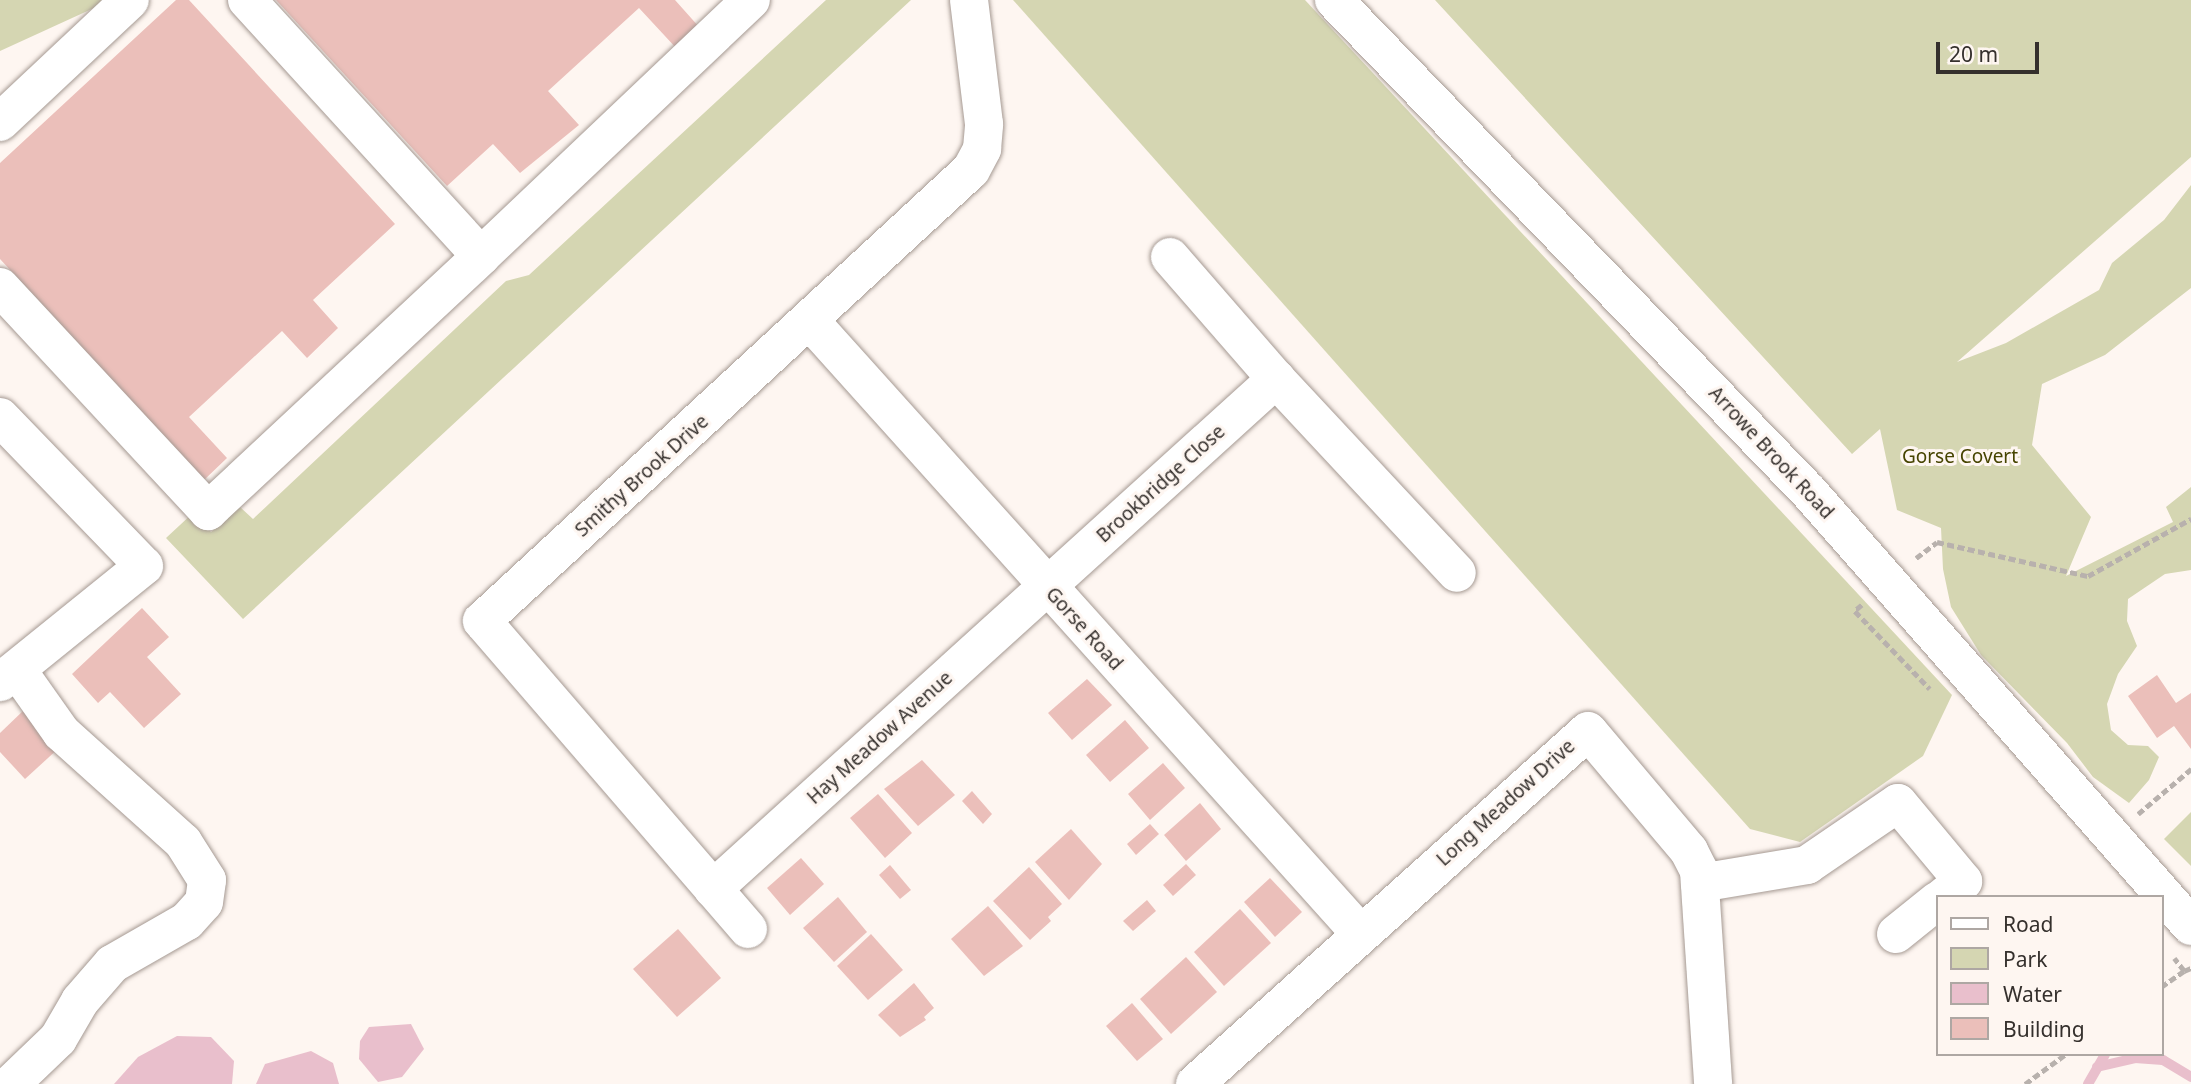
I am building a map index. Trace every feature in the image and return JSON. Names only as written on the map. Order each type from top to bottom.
[{"type":"street","points":[[0,122],[130,0]]},
{"type":"street","points":[[247,0],[481,257]]},
{"type":"street","points":[[0,288],[208,510],[481,257],[751,0]]},
{"type":"street","name":"Smithy Brook Drive","points":[[748,929],[482,621],[957,188],[982,149],[984,124],[969,0]]},
{"type":"street","name":"Arrowe Brook Road","points":[[1334,0],[1810,492],[2155,883],[2162,895]]},
{"type":"street","points":[[1170,257],[1276,379],[1457,573]]},
{"type":"street","name":"Gorse Road","points":[[811,322],[1046,588],[1360,933]]},
{"type":"street","name":"Brookbridge Close","points":[[1046,588],[1276,379]]},
{"type":"street","points":[[0,417],[145,566],[9,676],[61,732],[183,842],[207,880],[204,902],[187,921],[112,964],[80,1001],[58,1039],[11,1084]]},
{"type":"street","name":"Hay Meadow Avenue","points":[[713,888],[1046,588]]},
{"type":"street","name":"Long Meadow Drive","points":[[1195,1084],[1588,731],[1689,851],[1700,883],[1713,1084]]},
{"type":"street","points":[[1700,883],[1807,865],[1898,803],[1963,881],[1946,895]]},
{"type":"street","name":"Arrowe Brook Road","points":[[2163,898],[2183,934]]},
{"type":"street","points":[[1896,934],[1936,902]]},
{"type":"path","points":[[1886,580],[1937,542],[2088,576],[2191,519]]},
{"type":"path","points":[[2112,835],[2191,769]]},
{"type":"path","points":[[2183,934],[2184,971]]},
{"type":"path","points":[[2163,986],[2191,968]]},
{"type":"path","points":[[2025,1084],[2063,1056]]},
{"type":"green space","points":[[0,0],[102,0],[94,8],[0,51]]},
{"type":"green space","points":[[826,0],[911,0],[243,619],[166,538],[194,512],[211,532],[240,507],[253,519],[506,281],[529,275]]},
{"type":"green space","points":[[1013,0],[1305,0],[1952,695],[1923,756],[1800,842],[1750,829]]},
{"type":"green space","name":"Gorse Covert","points":[[1435,0],[2191,0],[2191,157],[1957,362],[2006,343],[2099,290],[2112,263],[2164,220],[2191,185],[2191,288],[2105,355],[2042,384],[2032,445],[2091,517],[2066,576],[2173,522],[2166,507],[2191,487],[2191,570],[2165,574],[2128,599],[2127,621],[2137,646],[2118,674],[2107,704],[2111,730],[2128,745],[2148,746],[2159,757],[2149,780],[2129,803],[2093,777],[2067,743],[1981,655],[1951,607],[1943,569],[1941,528],[1897,510],[1880,429],[1852,454]]},
{"type":"green space","points":[[2191,812],[2191,866],[2164,839]]},
{"type":"water","points":[[411,1024],[424,1049],[402,1077],[378,1082],[359,1059],[360,1041],[369,1027]]},
{"type":"water","points":[[177,1036],[211,1037],[234,1061],[232,1084],[114,1084],[138,1057]]},
{"type":"water","points":[[311,1051],[333,1063],[339,1084],[256,1084],[265,1064]]},
{"type":"building","points":[[176,0],[189,0],[395,224],[313,300],[338,328],[307,358],[282,331],[189,417],[227,458],[204,480],[0,259],[0,163]]},
{"type":"building","points":[[276,0],[675,0],[700,28],[677,49],[639,8],[548,91],[579,125],[520,173],[493,144],[447,186]]},
{"type":"building","points":[[142,608],[169,637],[147,657],[181,694],[144,728],[110,692],[98,703],[72,674]]},
{"type":"building","points":[[2157,675],[2176,703],[2191,693],[2191,749],[2174,726],[2157,738],[2128,696]]},
{"type":"building","points":[[1087,679],[1112,705],[1072,740],[1048,713]]},
{"type":"building","points":[[25,709],[60,747],[25,779],[0,752],[0,733]]},
{"type":"building","points":[[1125,720],[1149,748],[1110,782],[1086,755]]},
{"type":"building","points":[[922,760],[955,795],[918,826],[884,789]]},
{"type":"building","points":[[1163,763],[1185,788],[1150,820],[1128,794]]},
{"type":"building","points":[[972,791],[992,814],[983,824],[962,801]]},
{"type":"building","points":[[878,794],[912,833],[885,858],[850,818]]},
{"type":"building","points":[[1200,803],[1221,829],[1186,861],[1164,835]]},
{"type":"building","points":[[1150,824],[1159,834],[1136,855],[1127,844]]},
{"type":"building","points":[[1071,829],[1102,864],[1069,900],[1035,862]]},
{"type":"building","points":[[801,858],[824,884],[790,915],[767,888]]},
{"type":"building","points":[[1186,864],[1196,875],[1173,896],[1163,885]]},
{"type":"building","points":[[890,865],[911,890],[900,899],[879,875]]},
{"type":"building","points":[[1029,867],[1062,904],[1048,917],[1051,921],[1030,940],[993,901]]},
{"type":"building","points":[[1270,878],[1302,912],[1275,937],[1244,902]]},
{"type":"building","points":[[838,897],[867,932],[834,962],[803,928]]},
{"type":"building","points":[[1147,900],[1156,911],[1133,931],[1123,921]]},
{"type":"building","points":[[988,906],[1023,946],[984,976],[951,939]]},
{"type":"building","points":[[1240,909],[1271,943],[1224,986],[1194,952]]},
{"type":"building","points":[[678,929],[721,978],[677,1017],[633,969]]},
{"type":"building","points":[[871,934],[903,970],[868,1000],[837,966]]},
{"type":"building","points":[[1186,957],[1217,992],[1171,1034],[1140,999]]},
{"type":"building","points":[[914,983],[934,1008],[924,1017],[926,1020],[900,1037],[878,1015]]},
{"type":"building","points":[[1132,1003],[1163,1039],[1137,1061],[1106,1026]]},
{"type":"waterway","points":[[2088,1084],[2104,1056]]},
{"type":"waterway","points":[[2097,1067],[2135,1058],[2163,1060],[2191,1077]]}]
